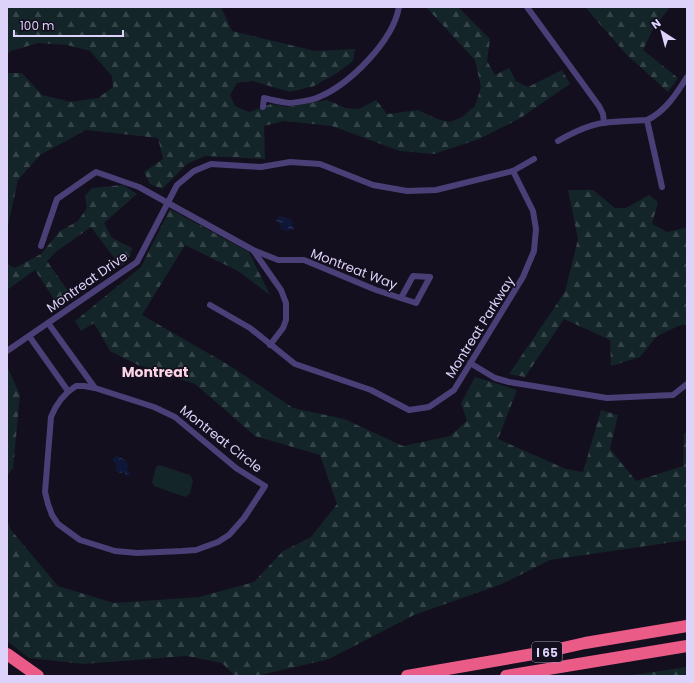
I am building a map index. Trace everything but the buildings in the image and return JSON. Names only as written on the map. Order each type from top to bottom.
[{"type":"highway","name":"I 65","points":[[407,676],[687,626]]},
{"type":"highway","name":"I 65","points":[[506,676],[687,646]]},
{"type":"highway","points":[[7,654],[38,676]]},
{"type":"street","points":[[263,107],[264,98],[290,103],[318,97],[348,80],[368,60],[389,33],[396,20],[399,7]]},
{"type":"street","points":[[527,7],[599,106],[603,114],[604,123]]},
{"type":"street","points":[[558,141],[581,129],[604,123],[647,120],[666,106],[687,77]]},
{"type":"street","points":[[647,120],[662,187]]},
{"type":"street","name":"Montreat Drive","points":[[7,351],[137,262],[177,185],[194,170],[212,164],[261,167],[290,162],[320,164],[372,185],[407,191],[436,190],[513,171],[534,159]]},
{"type":"street","name":"Montreat Parkway","points":[[210,304],[250,328],[295,364],[371,390],[409,410],[429,407],[454,390],[523,277],[534,251],[536,229],[533,211],[513,171]]},
{"type":"street","name":"Montreat Way","points":[[41,246],[57,198],[96,172],[139,186],[253,250],[278,260],[304,260],[401,298],[416,303],[430,277],[413,276],[401,298]]},
{"type":"street","name":"Montreat Way","points":[[253,250],[281,290],[286,304],[286,320],[283,328],[270,345]]},
{"type":"street","points":[[48,323],[94,388]]},
{"type":"street","points":[[30,336],[68,391]]},
{"type":"street","points":[[470,363],[495,378],[509,382],[607,398],[673,395],[687,384]]},
{"type":"street","name":"Montreat Circle","points":[[76,386],[94,388],[154,407],[175,417],[236,468],[265,486],[244,518],[229,535],[218,542],[196,550],[137,553],[115,551],[80,540],[58,524],[48,504],[45,492],[51,417],[55,407],[68,391],[76,386]]},
{"type":"green space","points":[[7,7],[221,7],[232,31],[315,51],[355,49],[353,61],[337,73],[314,86],[290,92],[252,81],[237,83],[230,95],[235,106],[249,112],[271,104],[288,107],[327,100],[346,108],[359,109],[376,100],[387,114],[418,110],[437,119],[450,122],[462,117],[475,106],[481,87],[475,60],[426,7],[458,7],[490,39],[487,61],[495,75],[509,68],[516,81],[528,87],[562,70],[570,84],[519,119],[479,139],[434,154],[400,151],[332,126],[284,121],[264,126],[265,159],[205,156],[187,164],[162,189],[150,184],[144,172],[163,159],[158,138],[86,130],[40,155],[18,180],[7,230],[7,73],[22,73],[42,95],[71,102],[98,98],[113,87],[112,76],[90,51],[67,45],[38,43],[11,51],[7,54]]},
{"type":"green space","points":[[585,7],[670,7],[653,29],[643,50],[678,78],[668,92],[626,54]]},
{"type":"green space","points":[[123,185],[137,194],[104,223],[112,238],[132,248],[130,256],[121,267],[91,227],[57,251],[47,261],[73,298],[59,307],[35,270],[7,290],[7,262],[10,266],[15,268],[41,254],[60,231],[78,221],[87,208],[85,196],[92,188]]},
{"type":"green space","points":[[568,190],[593,190],[615,208],[626,208],[649,195],[658,202],[652,224],[667,232],[685,228],[687,226],[687,324],[678,326],[656,337],[640,357],[611,366],[610,340],[564,319],[525,377],[509,374],[565,292],[578,239]]},
{"type":"green space","points":[[170,209],[249,252],[270,295],[238,271],[185,245],[142,315],[232,367],[293,408],[344,419],[403,446],[450,436],[467,421],[461,403],[475,377],[517,390],[498,439],[566,469],[583,472],[601,410],[618,415],[610,449],[636,481],[683,466],[684,434],[687,432],[687,540],[550,560],[502,584],[414,615],[329,659],[257,676],[235,676],[222,663],[187,656],[83,664],[29,658],[7,641],[7,520],[11,530],[58,586],[114,603],[199,597],[254,582],[283,551],[311,537],[337,504],[320,455],[255,436],[195,384],[138,365],[110,351],[94,323],[81,331],[75,321],[141,267]]},
{"type":"green space","points":[[7,366],[20,395],[13,468],[7,476]]},
{"type":"green space","points":[[160,465],[190,475],[193,480],[190,494],[185,497],[154,486],[152,482],[156,467]]},
{"type":"green space","points":[[687,667],[687,676],[626,676]]},
{"type":"water","points":[[279,216],[291,219],[294,229],[287,231],[281,229],[280,224],[276,221]]},
{"type":"water","points":[[116,456],[123,459],[127,463],[127,470],[131,474],[127,477],[124,472],[120,473],[116,470],[116,464],[113,459]]},
{"type":"district","name":"Montreat","points":[[155,372]]}]
